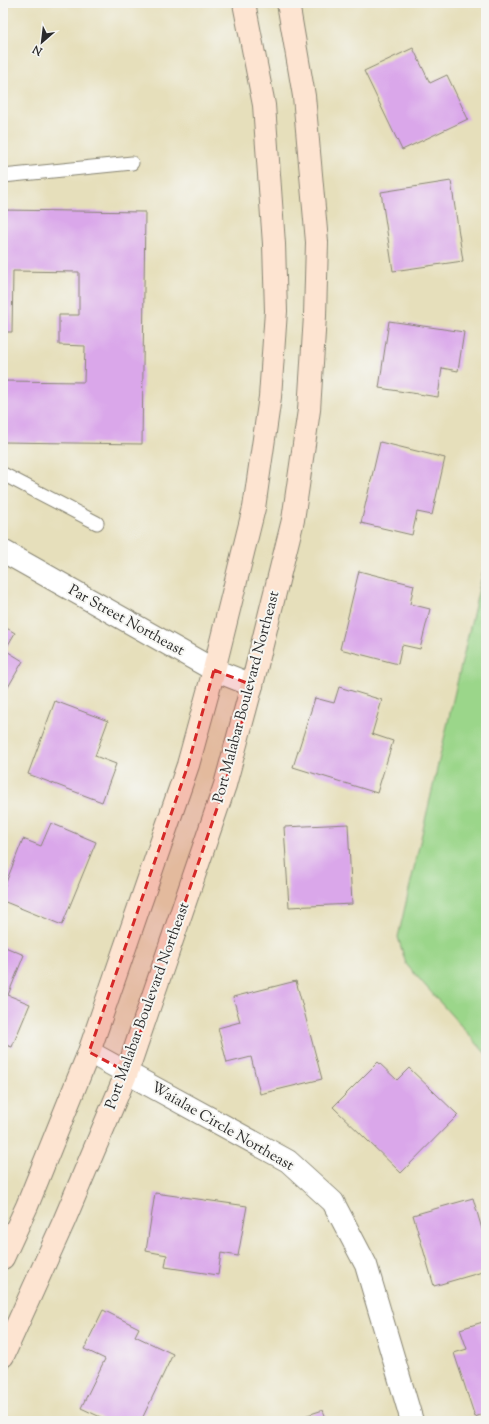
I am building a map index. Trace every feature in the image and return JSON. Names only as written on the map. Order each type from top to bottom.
[{"type":"street","points":[[3,1258],[27,1206],[89,1052],[188,765],[214,670],[254,508],[270,397],[276,311],[274,244],[264,105],[244,3]]},
{"type":"street","name":"Port Malabar Boulevard Northeast","points":[[3,1356],[64,1221],[127,1072],[225,785],[252,685],[293,520],[309,410],[315,316],[316,234],[304,96],[288,3]]},
{"type":"street","name":"Par Street Northeast","points":[[3,551],[214,670],[252,685]]},
{"type":"street","name":"Waialae Circle Northeast","points":[[89,1052],[288,1161],[333,1202],[366,1265],[412,1421]]},
{"type":"lane","points":[[3,176],[132,163]]},
{"type":"lane","points":[[3,474],[97,523]]},
{"type":"highlighted area","points":[[214,670],[252,685],[225,785],[127,1072],[89,1052],[188,765]]},
{"type":"green space","points":[[486,558],[486,1054],[406,964],[398,937]]},
{"type":"building","points":[[413,48],[430,83],[447,75],[468,119],[402,150],[364,71]]},
{"type":"building","points":[[451,181],[463,261],[393,271],[381,192]]},
{"type":"building","points":[[3,210],[145,212],[142,444],[3,442],[3,381],[84,382],[85,346],[59,345],[59,315],[79,315],[79,272],[13,271],[12,332],[3,332]]},
{"type":"building","points":[[389,321],[464,332],[458,371],[442,368],[438,397],[379,388]]},
{"type":"building","points":[[380,442],[445,458],[432,515],[417,512],[412,535],[361,523]]},
{"type":"building","points":[[359,571],[414,585],[410,604],[430,609],[420,649],[402,645],[398,664],[340,649]]},
{"type":"building","points":[[3,626],[15,633],[5,650],[23,661],[3,696]]},
{"type":"building","points":[[339,687],[382,700],[372,734],[393,741],[377,793],[293,767],[315,698],[334,703]]},
{"type":"building","points":[[55,701],[108,721],[95,756],[116,764],[102,802],[28,774]]},
{"type":"building","points":[[51,823],[96,842],[62,925],[3,901],[3,890],[23,839],[41,846]]},
{"type":"building","points":[[348,824],[352,904],[289,907],[284,827]]},
{"type":"building","points":[[3,946],[24,955],[8,995],[30,1004],[12,1047],[3,1044]]},
{"type":"building","points":[[296,981],[322,1079],[260,1094],[251,1057],[227,1063],[218,1028],[240,1022],[233,997]]},
{"type":"building","points":[[378,1062],[397,1080],[409,1068],[458,1115],[401,1173],[333,1107]]},
{"type":"building","points":[[155,1193],[247,1206],[238,1256],[221,1253],[218,1275],[165,1267],[167,1255],[146,1251]]},
{"type":"building","points":[[473,1198],[486,1243],[486,1271],[434,1286],[413,1215]]},
{"type":"building","points":[[103,1310],[139,1328],[135,1336],[173,1354],[141,1421],[109,1421],[81,1408],[105,1359],[84,1349]]},
{"type":"building","points":[[486,1321],[486,1413],[475,1417],[454,1353],[467,1349],[460,1329]]},
{"type":"building","points":[[323,1410],[327,1421],[289,1421]]}]
